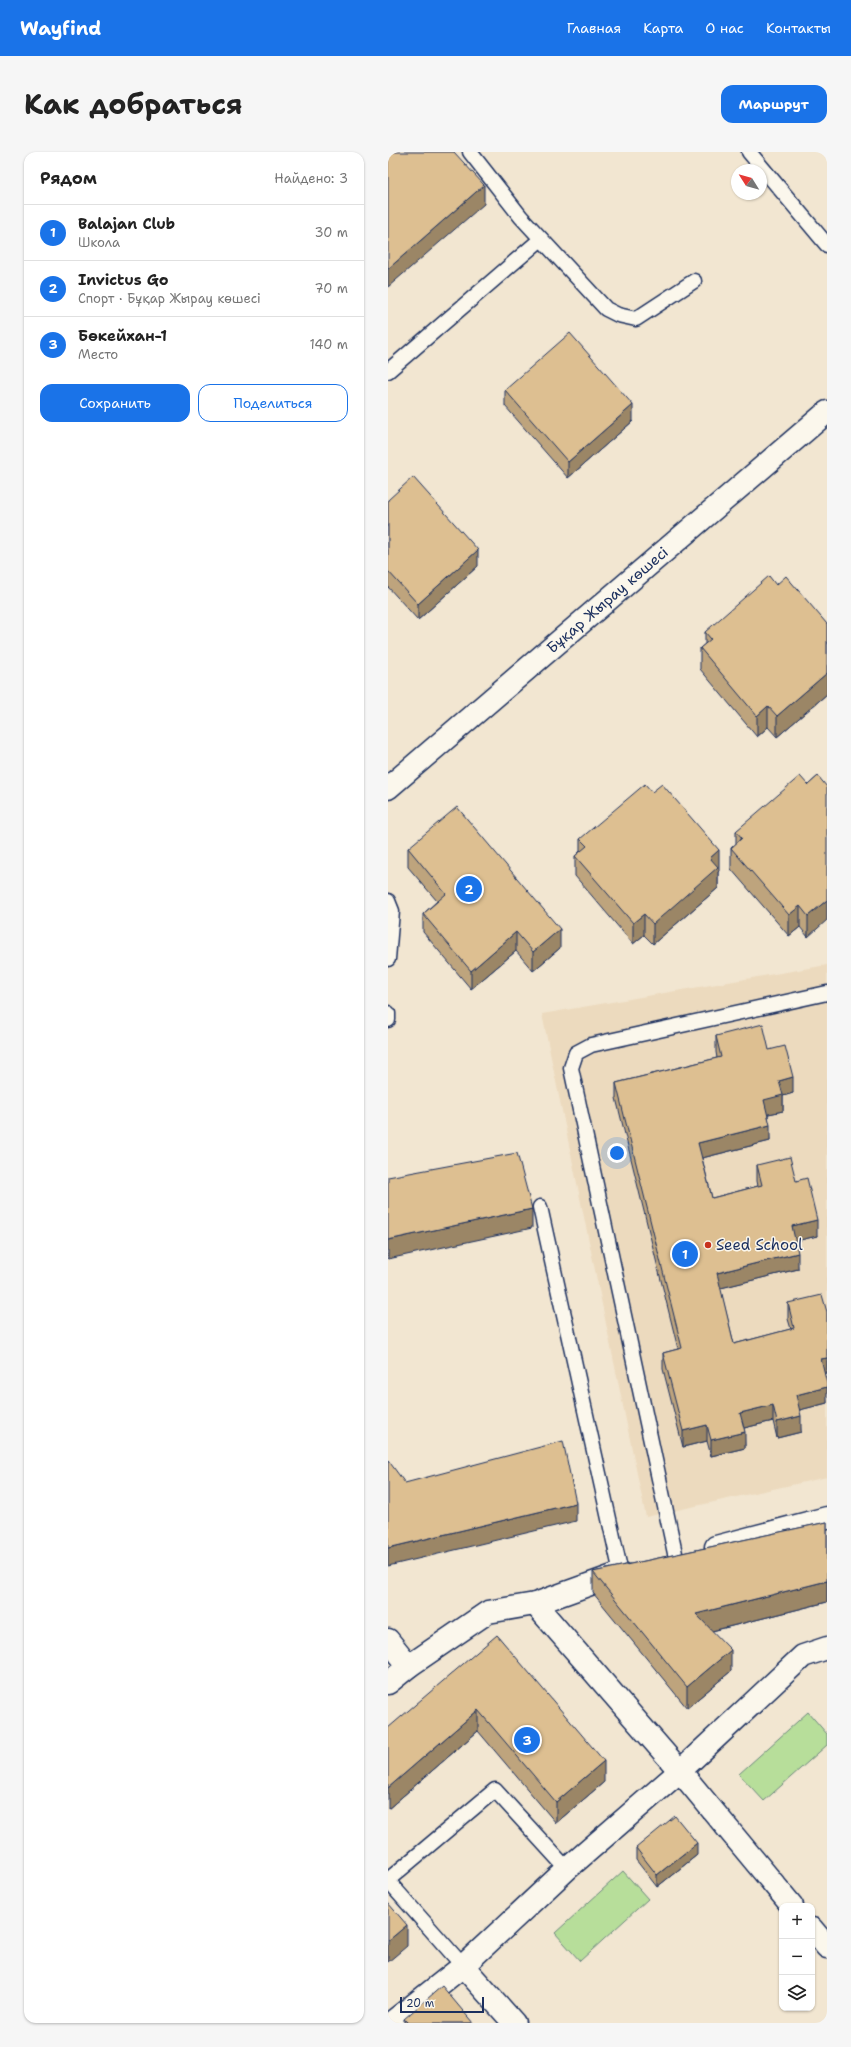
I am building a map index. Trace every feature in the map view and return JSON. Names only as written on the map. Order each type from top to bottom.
[{"type":"street","name":"Бұқар Жырау көшесі","points":[[388,788],[827,412]]},
{"type":"street","points":[[388,1683],[409,1666],[488,1612],[535,1604],[621,1573],[827,1518]]},
{"type":"street","points":[[535,1604],[680,1771],[790,1903]]},
{"type":"street","points":[[388,1640],[409,1666]]},
{"type":"street","points":[[391,2023],[463,1966],[567,1869],[680,1771],[803,1656],[827,1648]]},
{"type":"street","points":[[815,1933],[827,1947]]},
{"type":"street","points":[[463,1966],[514,2023]]},
{"type":"lane","points":[[470,152],[541,239],[606,309],[618,315],[636,319],[694,281]]},
{"type":"lane","points":[[749,152],[827,245]]},
{"type":"lane","points":[[388,371],[541,239]]},
{"type":"lane","points":[[388,901],[392,911],[388,959]]},
{"type":"lane","points":[[676,1558],[571,1068],[576,1053],[591,1046],[827,993]]},
{"type":"lane","points":[[388,1013],[388,1020]]},
{"type":"lane","points":[[540,1207],[621,1573]]},
{"type":"lane","points":[[463,1966],[388,1880],[495,1790],[567,1869]]},
{"type":"shaded area","name":"Seed School","points":[[827,965],[827,1477],[646,1517],[542,1014]]},
{"type":"green space","points":[[808,1712],[827,1734],[827,1745],[764,1801],[739,1774]]},
{"type":"green space","points":[[623,1871],[648,1899],[580,1961],[555,1933]]},
{"type":"building","points":[[388,152],[454,152],[484,185],[388,269]]},
{"type":"building","points":[[570,333],[633,405],[568,462],[505,390]]},
{"type":"building","points":[[413,477],[478,550],[418,604],[388,571],[388,500]]},
{"type":"building","points":[[769,576],[776,585],[786,576],[827,624],[827,673],[777,716],[768,706],[757,716],[700,648],[711,639],[705,632]]},
{"type":"building","points":[[800,776],[808,785],[818,776],[827,787],[827,900],[808,916],[800,906],[789,915],[731,848],[742,838],[736,831]]},
{"type":"building","points":[[645,784],[652,792],[662,784],[719,850],[710,858],[718,867],[653,924],[644,914],[633,923],[575,856],[587,846],[580,839]]},
{"type":"building","points":[[457,807],[560,929],[533,952],[516,932],[471,971],[423,914],[446,894],[408,848]]},
{"type":"building","points":[[763,1024],[769,1050],[785,1046],[793,1077],[779,1081],[783,1095],[764,1100],[770,1125],[698,1143],[712,1198],[762,1185],[757,1165],[790,1157],[796,1181],[807,1178],[817,1220],[792,1226],[798,1253],[717,1273],[734,1344],[794,1328],[788,1303],[822,1295],[827,1312],[827,1358],[821,1359],[827,1387],[796,1395],[801,1416],[777,1422],[773,1405],[740,1413],[745,1432],[711,1440],[707,1425],[683,1431],[663,1353],[682,1348],[616,1083],[721,1057],[716,1036]]},
{"type":"building","points":[[517,1153],[532,1209],[388,1240],[388,1177]]},
{"type":"building","points":[[563,1441],[576,1503],[388,1548],[388,1460],[405,1483]]},
{"type":"building","points":[[827,1522],[827,1581],[696,1614],[731,1650],[687,1687],[593,1572]]},
{"type":"building","points":[[497,1635],[604,1761],[556,1802],[478,1710],[388,1788],[388,1728]]},
{"type":"building","points":[[675,1816],[697,1843],[657,1875],[636,1848]]},
{"type":"building","points":[[388,1903],[407,1925],[388,1941]]},
{"type":"building","points":[[442,1986],[473,2023],[408,2023],[404,2019]]},
{"type":"place","name":"Invictus Go","points":[[469,889]]},
{"type":"place","name":"Seed School","points":[[708,1245]]},
{"type":"place","name":"Balajan Club","points":[[685,1254]]},
{"type":"place","name":"Бөкейхан-1","points":[[527,1740]]}]
